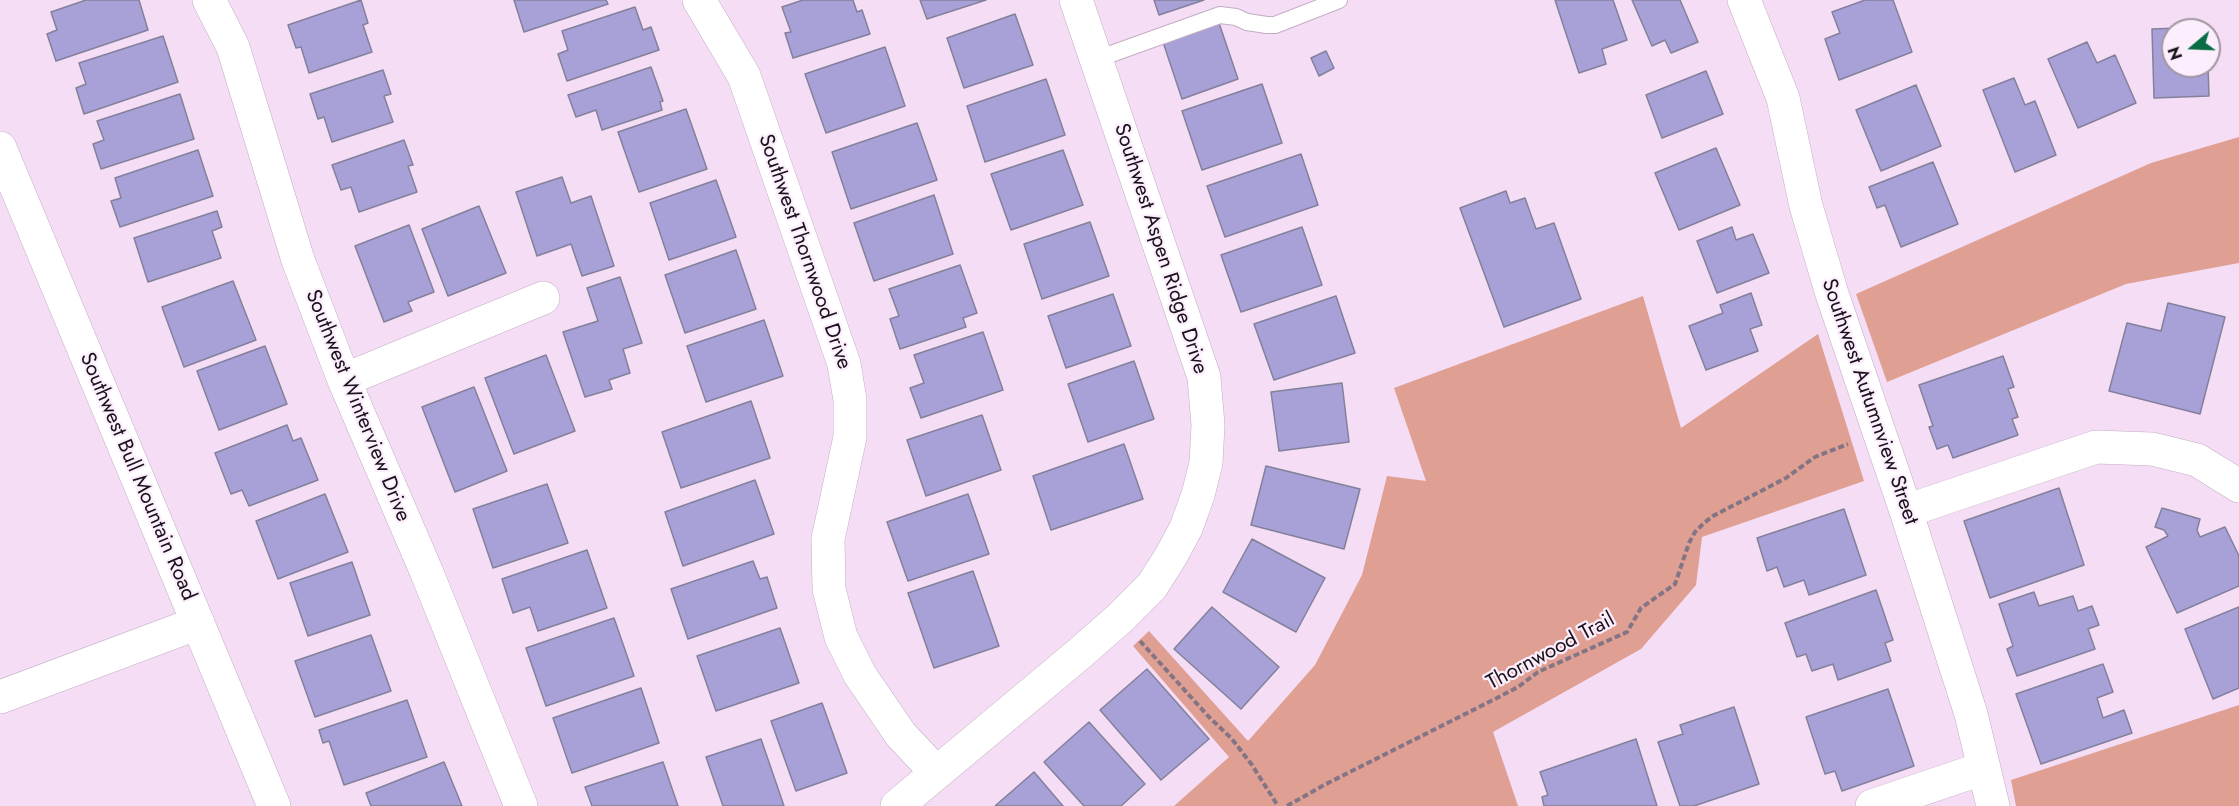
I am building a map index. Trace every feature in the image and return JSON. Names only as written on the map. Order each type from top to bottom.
[{"type":"street","name":"Southwest Winterview Drive","points":[[209,0],[233,47],[298,260],[344,380],[431,584],[521,806]]},
{"type":"street","name":"Southwest Thornwood Drive","points":[[699,0],[744,76],[844,364],[850,400],[850,437],[828,539],[829,589],[841,637],[860,675],[901,735],[936,772]]},
{"type":"street","name":"Southwest Aspen Ridge Drive","points":[[897,806],[1095,640],[1152,585],[1186,528],[1206,463],[1208,425],[1204,377],[1076,0]]},
{"type":"street","name":"Southwest Autumnview Street","points":[[1744,0],[1783,98],[1806,206],[1832,294],[1881,434],[1971,714],[1993,806]]},
{"type":"street","name":"Southwest Bull Mountain Road","points":[[0,148],[274,806]]},
{"type":"street","points":[[344,380],[543,298]]},
{"type":"street","points":[[1906,511],[2096,447],[2152,448],[2197,460],[2239,486]]},
{"type":"street","points":[[0,696],[198,623]]},
{"type":"street","points":[[1872,806],[1983,768]]},
{"type":"lane","points":[[1097,59],[1221,15],[1267,26],[1275,25],[1339,0]]},
{"type":"path","name":"Thornwood Trail","points":[[1287,806],[1518,687],[1538,672],[1627,632],[1641,608],[1675,584],[1695,532],[1713,516],[1786,478],[1815,457],[1837,447],[1881,434]]},
{"type":"path","points":[[1138,639],[1232,739],[1278,806]]},
{"type":"shaded area","points":[[2239,137],[2239,263],[2126,284],[1887,382],[1856,294],[2151,163]]},
{"type":"shaded area","points":[[1643,296],[1681,428],[1818,334],[1864,481],[1702,537],[1696,585],[1641,649],[1493,732],[1518,806],[1174,806],[1229,757],[1133,646],[1149,631],[1248,741],[1315,665],[1362,575],[1387,476],[1426,481],[1394,388]]},
{"type":"shaded area","points":[[2239,705],[2239,806],[2016,806],[2011,780]]},
{"type":"building","points":[[86,0],[139,0],[148,30],[56,61],[47,34],[57,30],[51,12]]},
{"type":"building","points":[[361,0],[368,23],[363,25],[372,52],[309,73],[301,47],[296,48],[288,25]]},
{"type":"building","points":[[514,0],[606,0],[608,4],[524,32]]},
{"type":"building","points":[[803,0],[853,0],[857,12],[862,10],[870,34],[793,58],[785,33],[791,32],[782,7]]},
{"type":"building","points":[[920,0],[986,0],[927,19]]},
{"type":"building","points":[[1154,0],[1204,0],[1159,15]]},
{"type":"building","points":[[1555,0],[1613,0],[1627,40],[1602,49],[1606,64],[1579,73]]},
{"type":"building","points":[[1632,0],[1680,0],[1698,42],[1671,53],[1665,40],[1652,46]]},
{"type":"building","points":[[1865,0],[1893,0],[1912,52],[1839,80],[1825,39],[1840,33],[1832,12]]},
{"type":"building","points":[[635,7],[643,30],[651,27],[659,50],[567,81],[558,54],[568,50],[562,31]]},
{"type":"building","points":[[1015,14],[1033,65],[964,88],[947,38]]},
{"type":"building","points":[[1219,23],[1238,79],[1182,99],[1163,42]]},
{"type":"building","points":[[2152,29],[2161,29],[2161,78],[2208,78],[2209,96],[2154,98]]},
{"type":"building","points":[[163,36],[178,82],[84,114],[76,88],[86,84],[79,63]]},
{"type":"building","points":[[2087,42],[2097,63],[2115,55],[2136,103],[2078,128],[2048,59]]},
{"type":"building","points":[[885,47],[905,106],[826,133],[805,74]]},
{"type":"building","points":[[1326,51],[1334,68],[1319,76],[1311,58]]},
{"type":"building","points":[[651,67],[663,101],[660,102],[662,110],[602,130],[596,110],[576,117],[568,95]]},
{"type":"building","points":[[383,70],[391,94],[384,96],[393,122],[332,142],[324,117],[318,119],[310,94]]},
{"type":"building","points":[[1706,71],[1723,114],[1662,138],[1646,95]]},
{"type":"building","points":[[2014,78],[2025,105],[2035,101],[2056,155],[2015,172],[1983,90]]},
{"type":"building","points":[[1046,79],[1065,135],[985,162],[967,106]]},
{"type":"building","points":[[1262,84],[1282,143],[1202,170],[1182,111]]},
{"type":"building","points":[[1916,85],[1941,146],[1881,171],[1856,110]]},
{"type":"building","points":[[180,94],[194,139],[101,169],[93,144],[104,140],[97,121]]},
{"type":"building","points":[[686,109],[707,169],[639,192],[618,132]]},
{"type":"building","points":[[917,123],[937,180],[851,209],[832,152]]},
{"type":"building","points":[[404,140],[413,165],[408,166],[417,192],[359,212],[351,187],[341,190],[332,165]]},
{"type":"building","points":[[1716,148],[1740,205],[1679,230],[1655,173]]},
{"type":"building","points":[[198,150],[213,196],[120,227],[111,201],[121,198],[115,178]]},
{"type":"building","points":[[1063,150],[1083,205],[1011,230],[991,174]]},
{"type":"building","points":[[1301,154],[1318,205],[1225,237],[1207,186]]},
{"type":"building","points":[[1933,162],[1958,224],[1901,247],[1885,205],[1877,208],[1869,187]]},
{"type":"building","points":[[562,177],[571,203],[591,196],[614,266],[582,276],[571,244],[537,256],[516,192]]},
{"type":"building","points":[[716,180],[736,237],[669,260],[650,203]]},
{"type":"building","points":[[1506,191],[1510,203],[1525,198],[1536,229],[1554,223],[1581,299],[1504,327],[1460,208]]},
{"type":"building","points":[[934,195],[953,254],[874,281],[854,223]]},
{"type":"building","points":[[479,206],[506,273],[448,296],[422,229]]},
{"type":"building","points":[[217,211],[222,227],[212,231],[221,258],[148,282],[134,238]]},
{"type":"building","points":[[1090,222],[1109,276],[1042,299],[1024,244]]},
{"type":"building","points":[[409,225],[434,292],[408,302],[412,311],[384,322],[355,246]]},
{"type":"building","points":[[1302,227],[1322,285],[1241,312],[1221,255]]},
{"type":"building","points":[[1732,227],[1736,240],[1753,234],[1769,273],[1717,293],[1697,241]]},
{"type":"building","points":[[736,250],[756,309],[685,333],[665,275]]},
{"type":"building","points":[[960,265],[977,313],[963,318],[966,327],[900,349],[890,319],[899,316],[889,289]]},
{"type":"building","points":[[620,277],[642,343],[623,349],[630,373],[609,380],[612,389],[585,397],[563,332],[598,321],[587,288]]},
{"type":"building","points":[[233,281],[256,340],[184,367],[162,307]]},
{"type":"building","points":[[1751,293],[1762,325],[1750,329],[1758,351],[1706,370],[1689,326],[1723,313],[1720,305]]},
{"type":"building","points":[[1113,294],[1131,346],[1066,368],[1048,316]]},
{"type":"building","points":[[1336,296],[1355,353],[1274,380],[1254,324]]},
{"type":"building","points":[[2168,303],[2225,317],[2200,414],[2109,391],[2127,323],[2161,331]]},
{"type":"building","points":[[764,320],[783,376],[706,402],[687,346]]},
{"type":"building","points":[[983,332],[1003,390],[921,418],[910,388],[924,383],[914,355]]},
{"type":"building","points":[[265,346],[287,404],[219,430],[197,371]]},
{"type":"building","points":[[546,355],[575,431],[514,454],[485,378]]},
{"type":"building","points":[[2003,356],[2014,387],[2008,389],[2018,417],[2012,419],[2018,435],[1953,458],[1948,445],[1937,449],[1929,427],[1933,426],[1919,385]]},
{"type":"building","points":[[1134,361],[1154,419],[1088,442],[1068,384]]},
{"type":"building","points":[[1342,383],[1349,442],[1279,451],[1271,392]]},
{"type":"building","points":[[474,387],[507,471],[455,492],[422,407]]},
{"type":"building","points":[[751,401],[770,458],[681,488],[662,432]]},
{"type":"building","points":[[982,415],[1001,470],[926,496],[907,440]]},
{"type":"building","points":[[287,425],[293,441],[301,438],[318,480],[249,506],[242,490],[231,494],[215,453]]},
{"type":"building","points":[[1124,444],[1143,499],[1051,530],[1033,476]]},
{"type":"building","points":[[1266,466],[1360,489],[1344,549],[1251,525]]},
{"type":"building","points":[[755,480],[774,534],[683,566],[665,512]]},
{"type":"building","points":[[547,484],[568,543],[493,568],[473,509]]},
{"type":"building","points":[[2059,488],[2084,565],[1990,598],[1964,521]]},
{"type":"building","points":[[325,494],[348,552],[278,579],[256,521]]},
{"type":"building","points":[[968,494],[989,554],[908,581],[887,522]]},
{"type":"building","points":[[2162,508],[2200,519],[2197,530],[2200,537],[2225,527],[2239,556],[2239,586],[2177,613],[2146,547],[2168,536],[2164,530],[2155,527]]},
{"type":"building","points":[[1844,509],[1866,575],[1809,595],[1804,580],[1784,587],[1777,567],[1767,571],[1757,538]]},
{"type":"building","points":[[1252,539],[1325,578],[1296,632],[1223,592]]},
{"type":"building","points":[[587,550],[607,608],[538,631],[530,607],[513,613],[502,579]]},
{"type":"building","points":[[753,561],[760,579],[767,577],[777,608],[688,639],[671,589]]},
{"type":"building","points":[[352,562],[370,615],[308,636],[290,583]]},
{"type":"building","points":[[973,571],[999,646],[934,668],[908,593]]},
{"type":"building","points":[[1876,590],[1893,640],[1885,643],[1891,661],[1838,680],[1833,664],[1812,671],[1806,654],[1797,657],[1785,623]]},
{"type":"building","points":[[2034,592],[2039,606],[2073,596],[2078,611],[2092,606],[2099,625],[2088,629],[2095,649],[2017,676],[2007,649],[2013,646],[1999,604]]},
{"type":"building","points":[[1212,607],[1279,667],[1241,709],[1174,649]]},
{"type":"building","points":[[2239,607],[2239,688],[2213,699],[2185,629]]},
{"type":"building","points":[[614,618],[634,676],[546,706],[526,648]]},
{"type":"building","points":[[780,628],[799,683],[716,711],[697,656]]},
{"type":"building","points":[[371,635],[391,691],[315,717],[295,661]]},
{"type":"building","points":[[2103,664],[2113,692],[2097,698],[2103,718],[2124,710],[2132,733],[2041,764],[2016,694]]},
{"type":"building","points":[[1147,669],[1209,739],[1161,780],[1100,710]]},
{"type":"building","points":[[641,688],[659,743],[572,773],[553,718]]},
{"type":"building","points":[[1888,689],[1914,766],[1842,791],[1835,771],[1825,774],[1806,717]]},
{"type":"building","points":[[407,700],[427,757],[344,785],[329,741],[323,743],[319,730]]},
{"type":"building","points":[[822,703],[847,773],[796,791],[771,721]]},
{"type":"building","points":[[1734,707],[1759,784],[1694,806],[1680,806],[1658,742],[1683,734],[1680,725]]},
{"type":"building","points":[[1089,722],[1145,784],[1121,806],[1084,806],[1044,762]]},
{"type":"building","points":[[761,739],[784,806],[723,806],[706,757]]},
{"type":"building","points":[[1636,739],[1657,806],[1544,806],[1542,797],[1548,795],[1540,772]]},
{"type":"building","points":[[444,762],[462,806],[371,806],[366,793]]},
{"type":"building","points":[[663,762],[678,806],[592,806],[585,787]]},
{"type":"building","points":[[1034,772],[1063,806],[995,806]]}]
